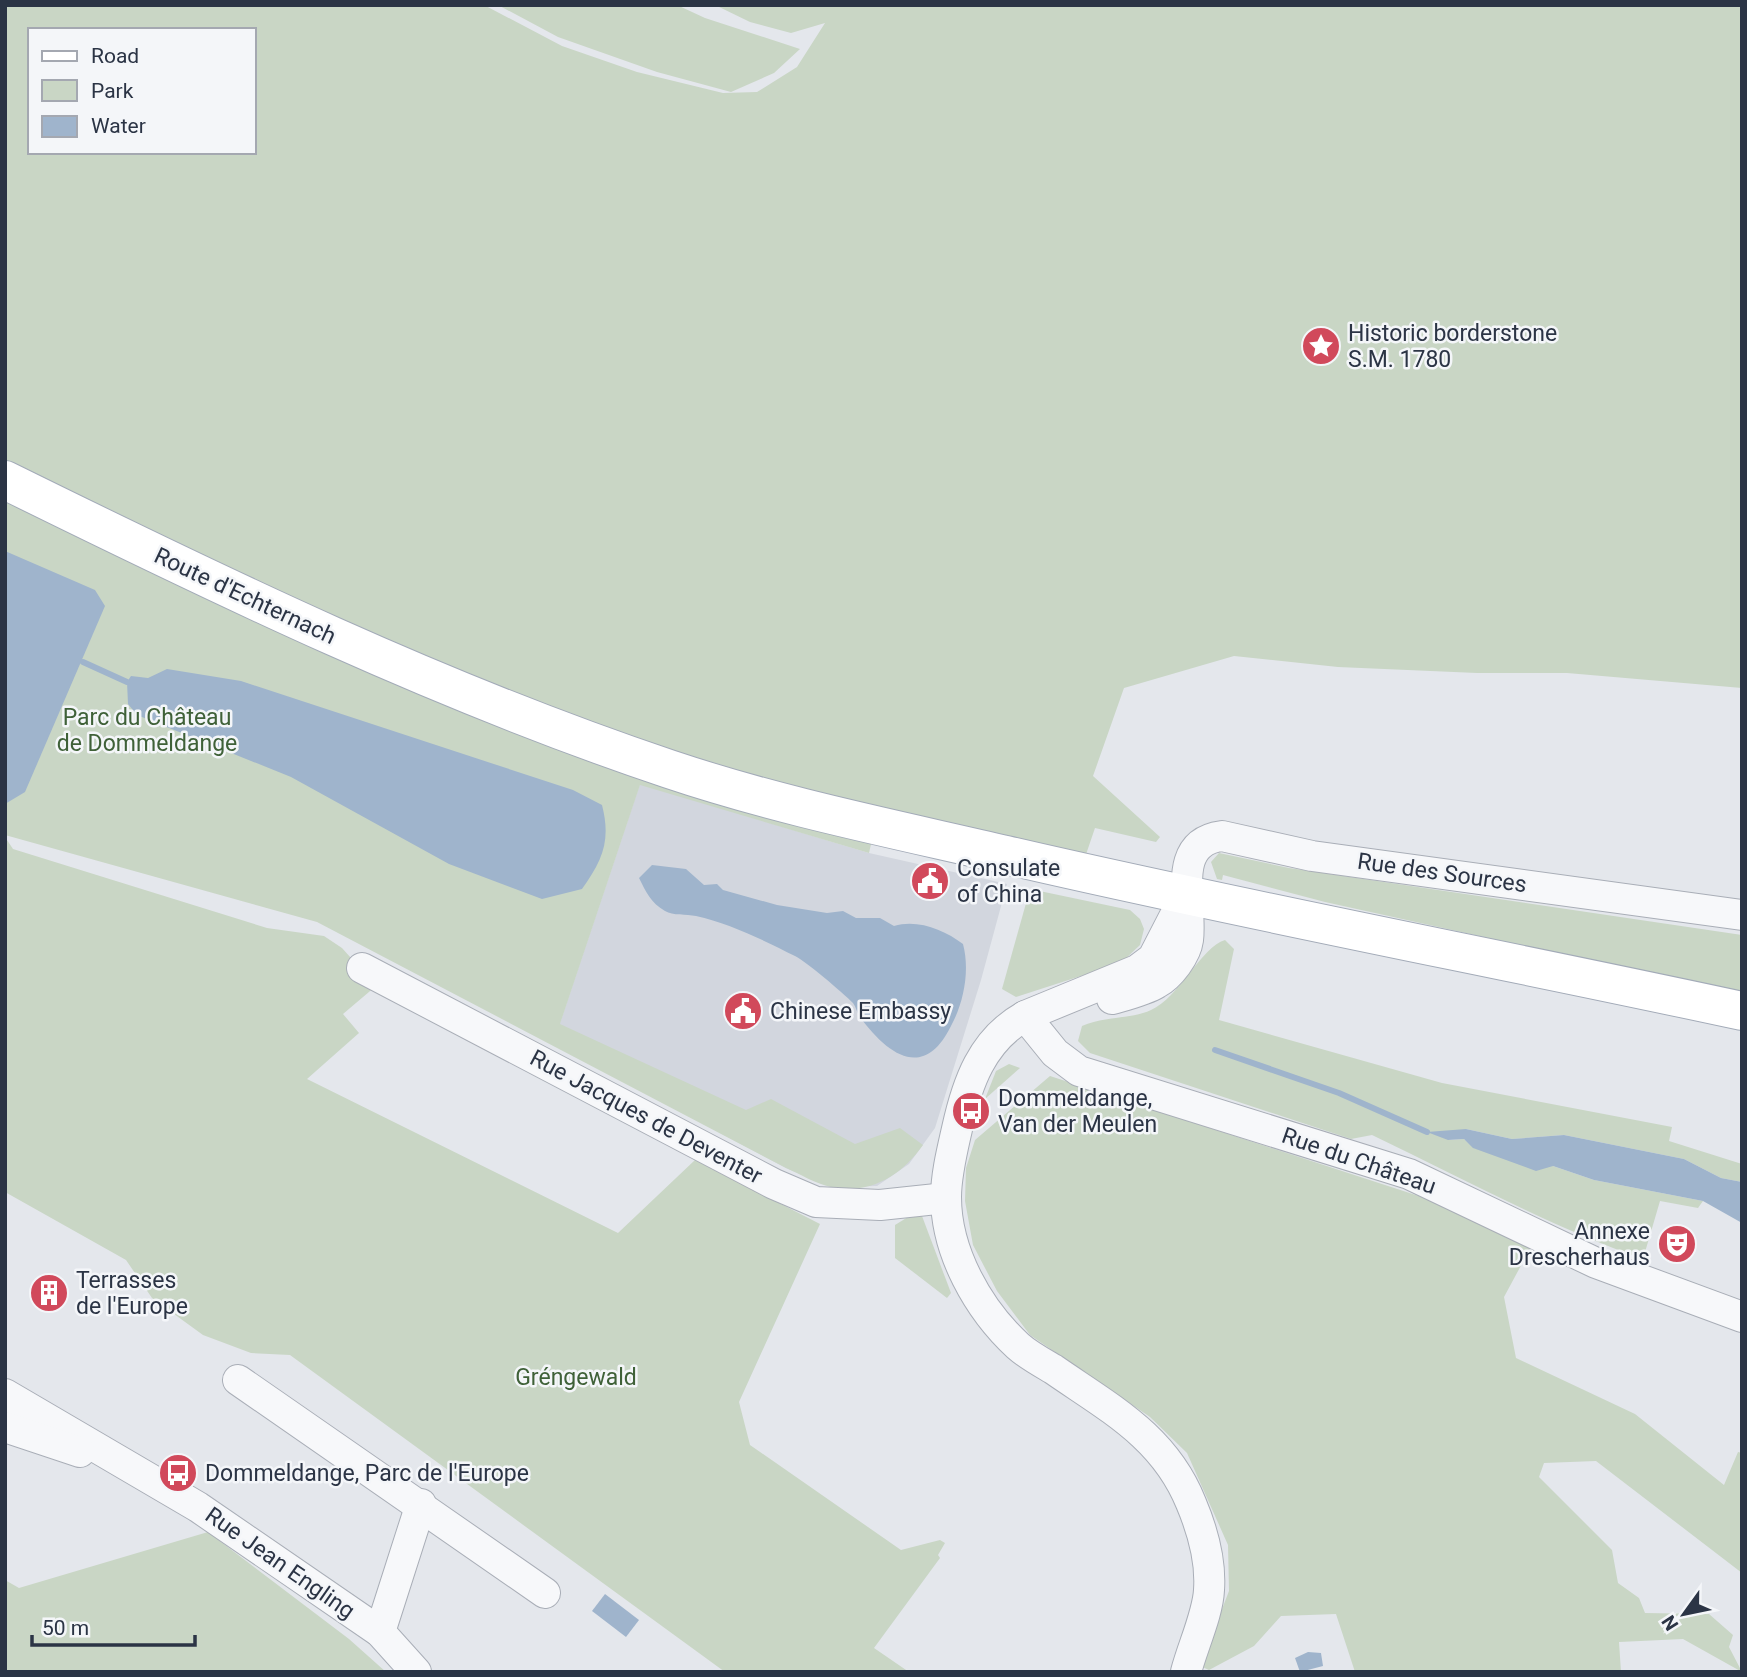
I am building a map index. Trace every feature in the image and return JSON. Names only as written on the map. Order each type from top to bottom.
[{"type":"main road","name":"Route d'Echternach","points":[[5,480],[374,657],[489,704],[672,771],[876,826],[1185,896],[1742,1011]]},
{"type":"street","name":"Rue des Sources","points":[[1186,1672],[1210,1592],[1205,1546],[1191,1502],[1168,1462],[1141,1429],[1018,1346],[979,1301],[954,1251],[946,1198],[961,1107],[977,1062],[998,1035],[1025,1016],[1137,970],[1153,958],[1185,896],[1190,857],[1197,846],[1210,838],[1222,836],[1312,856],[1400,866],[1714,914],[1742,915]]},
{"type":"street","name":"Rue Jacques de Deventer","points":[[362,968],[774,1184],[816,1202],[880,1205],[946,1198]]},
{"type":"street","name":"Rue du Château","points":[[1025,1016],[1055,1053],[1079,1071],[1409,1174],[1595,1263],[1742,1317]]},
{"type":"street","points":[[238,1380],[545,1592]]},
{"type":"street","name":"Rue Jean Engling","points":[[5,1394],[198,1507],[380,1632],[416,1672]]},
{"type":"street","name":"Rue Jean Engling","points":[[5,1427],[133,1469]]},
{"type":"street","points":[[380,1632],[421,1504]]},
{"type":"shaded area","points":[[640,784],[869,853],[1007,884],[981,980],[935,1128],[909,1164],[877,1186],[831,1187],[786,1168],[553,1044]]},
{"type":"green space","name":"Parc du Château de Dommeldange","points":[[5,5],[484,5],[562,46],[637,72],[723,93],[757,92],[797,67],[825,23],[791,33],[750,22],[715,5],[1742,5],[1742,688],[1567,673],[1477,673],[1338,667],[1234,656],[1124,688],[1093,776],[1160,837],[1156,842],[1095,828],[1080,872],[875,827],[869,853],[640,785],[560,1024],[746,1110],[771,1099],[855,1144],[900,1128],[923,1145],[895,1174],[883,1181],[859,1188],[831,1187],[786,1168],[317,922],[5,835]]},
{"type":"green space","points":[[498,5],[677,5],[705,18],[800,49],[774,73],[731,92],[657,72],[558,37]]},
{"type":"green space","name":"Gréngewald","points":[[5,837],[13,849],[267,928],[324,936],[342,948],[376,986],[343,1014],[359,1033],[307,1079],[618,1233],[695,1160],[820,1224],[739,1402],[750,1445],[901,1550],[940,1540],[945,1543],[938,1555],[940,1558],[874,1648],[909,1672],[725,1672],[290,1355],[251,1353],[203,1335],[152,1298],[126,1260],[5,1192]]},
{"type":"green space","points":[[1219,853],[1289,868],[1742,935],[1742,994],[1325,902],[1223,875],[1222,880],[1217,879],[1211,862]]},
{"type":"green space","points":[[1030,889],[1130,910],[1140,919],[1144,929],[1140,945],[1121,963],[1016,997],[1002,989]]},
{"type":"green space","points":[[1225,940],[1234,949],[1219,1020],[1442,1083],[1672,1127],[1669,1141],[1742,1164],[1742,1182],[1721,1178],[1684,1159],[1564,1135],[1512,1139],[1466,1129],[1448,1140],[1464,1139],[1474,1148],[1553,1166],[1594,1180],[1703,1201],[1698,1208],[1660,1201],[1643,1259],[1540,1217],[1372,1135],[1351,1139],[1090,1053],[1078,1041],[1082,1026],[1144,1013],[1161,1004],[1207,952]]},
{"type":"green space","points":[[1009,1064],[1020,1068],[985,1099],[996,1071]]},
{"type":"green space","points":[[1050,1076],[1431,1200],[1531,1247],[1504,1297],[1516,1358],[1635,1414],[1724,1485],[1738,1452],[1742,1453],[1742,1573],[1596,1461],[1544,1463],[1539,1477],[1612,1550],[1618,1583],[1639,1598],[1645,1613],[1709,1614],[1733,1635],[1729,1647],[1742,1672],[1683,1639],[1619,1642],[1621,1672],[1355,1672],[1336,1614],[1281,1616],[1254,1646],[1209,1670],[1200,1666],[1229,1591],[1228,1545],[1187,1453],[1150,1417],[1030,1335],[997,1291],[973,1245],[965,1201],[966,1168],[975,1140]]},
{"type":"green space","points":[[922,1216],[951,1293],[947,1298],[895,1258],[895,1225],[908,1217]]},
{"type":"green space","points":[[208,1532],[349,1639],[386,1672],[5,1672],[5,1580],[19,1588]]},
{"type":"water","points":[[5,551],[95,590],[105,606],[25,792],[5,804]]},
{"type":"water","points":[[167,669],[241,681],[573,790],[602,805],[606,829],[600,859],[582,889],[542,899],[449,864],[291,777],[137,715],[128,704],[127,682],[131,676],[148,678]]},
{"type":"water","points":[[652,865],[686,869],[704,885],[717,884],[723,890],[777,905],[827,913],[843,911],[856,918],[880,918],[894,926],[921,925],[948,934],[963,944],[966,964],[962,996],[951,1026],[940,1043],[929,1053],[918,1057],[894,1051],[871,1031],[853,1003],[795,956],[721,923],[696,916],[672,914],[660,908],[649,897],[639,878]]},
{"type":"water","points":[[1466,1129],[1512,1139],[1564,1135],[1684,1159],[1721,1178],[1742,1182],[1742,1223],[1703,1201],[1594,1180],[1553,1166],[1536,1171],[1473,1148],[1464,1139],[1448,1140],[1427,1132]]},
{"type":"water","points":[[605,1594],[639,1620],[626,1637],[592,1611]]},
{"type":"water","points":[[1308,1652],[1321,1653],[1323,1666],[1300,1672],[1295,1658]]},
{"type":"waterway","points":[[83,662],[127,682]]},
{"type":"waterway","points":[[1215,1050],[1339,1093],[1427,1132]]},
{"type":"place","name":"Historic borderstone S.M. 1780","points":[[1321,346]]},
{"type":"place","name":"Consulate of China","points":[[930,881]]},
{"type":"place","name":"Chinese Embassy","points":[[743,1011]]},
{"type":"place","name":"Dommeldange, Van der Meulen","points":[[971,1111]]},
{"type":"place","name":"Annexe Drescherhaus","points":[[1677,1244]]},
{"type":"place","name":"Terrasses de l'Europe","points":[[49,1293]]},
{"type":"place","name":"Dommeldange, Parc de l'Europe","points":[[178,1473]]}]
